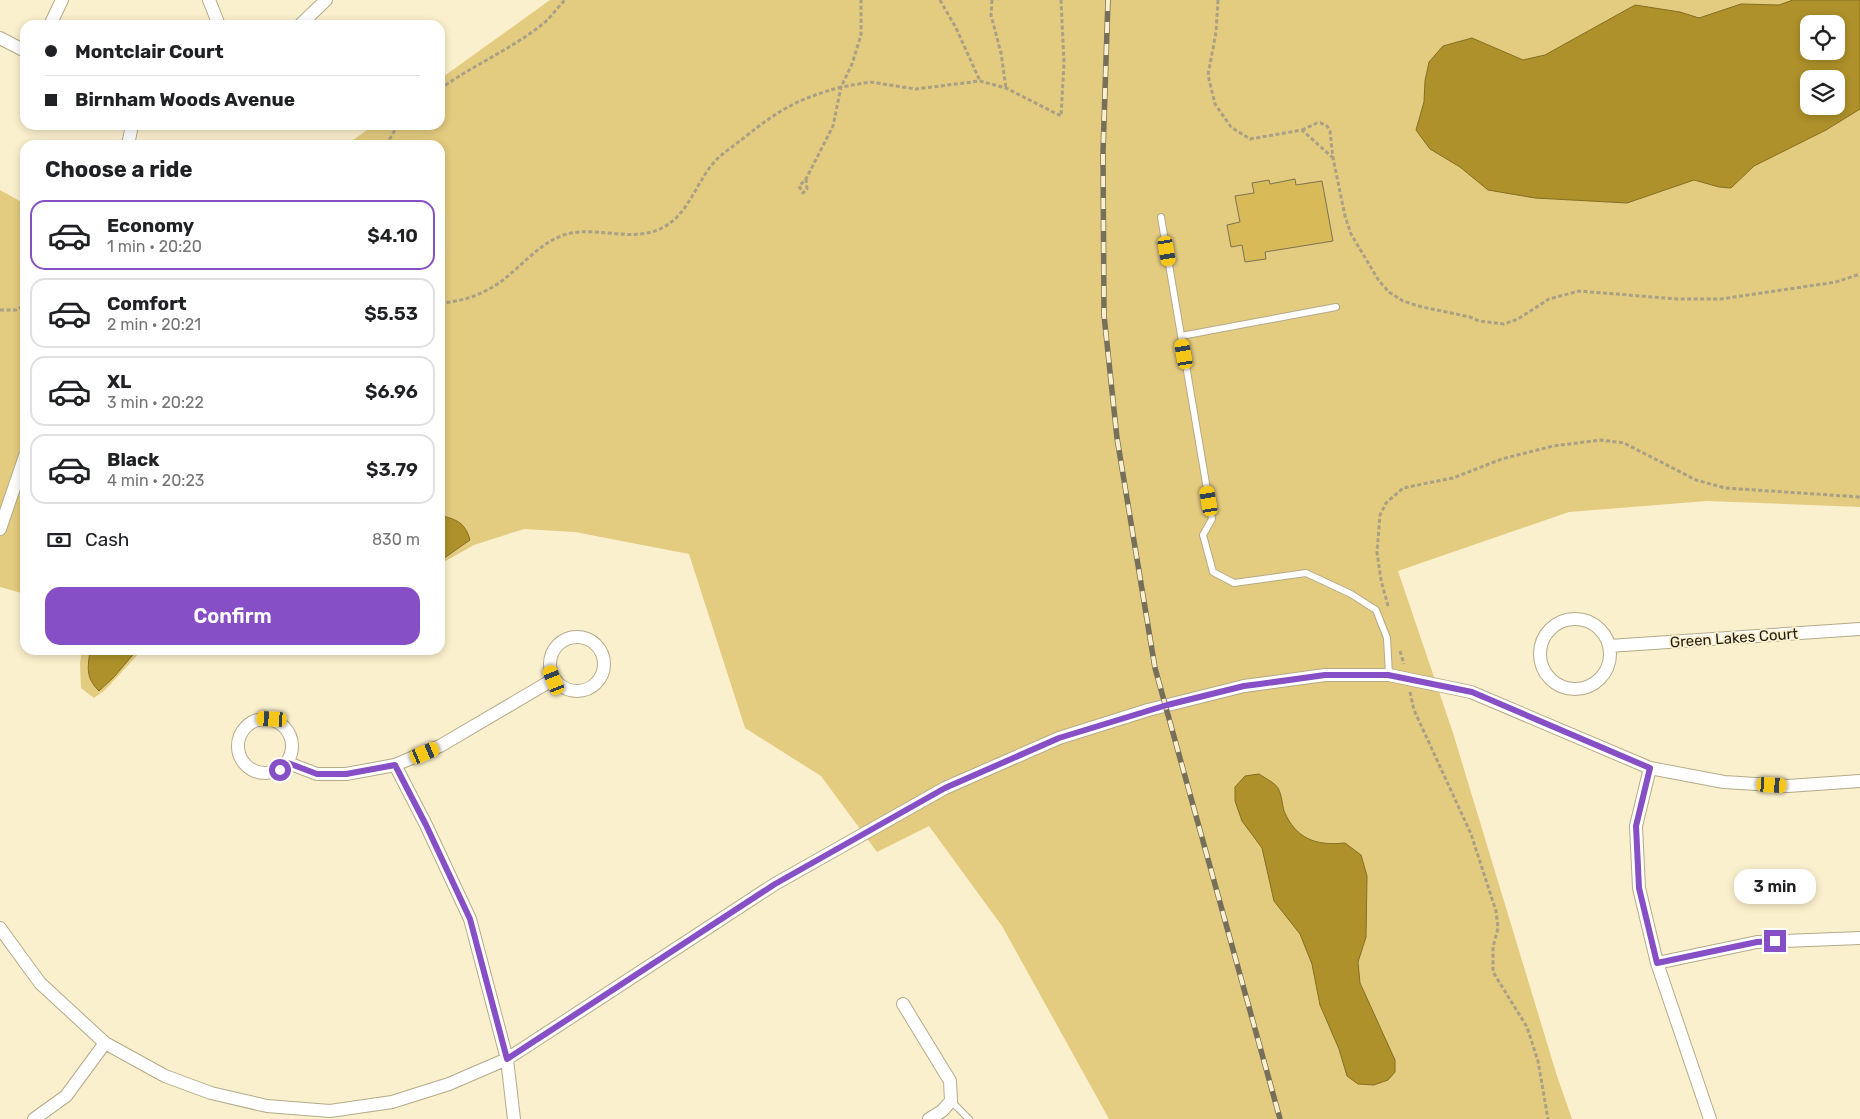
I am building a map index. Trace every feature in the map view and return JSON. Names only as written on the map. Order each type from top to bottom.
[{"type":"street","points":[[52,20],[62,0]]},
{"type":"street","points":[[210,0],[217,20]]},
{"type":"street","points":[[305,20],[326,0]]},
{"type":"street","points":[[0,38],[20,48]]},
{"type":"street","points":[[0,529],[20,471]]},
{"type":"street","points":[[1565,620],[1587,621],[1597,627],[1609,646],[1609,658],[1606,669],[1590,685],[1579,688],[1562,686],[1548,676],[1542,665],[1541,643],[1546,633],[1554,625],[1565,620]]},
{"type":"street","name":"Green Lakes Court","points":[[1609,646],[1860,629]]},
{"type":"street","points":[[572,637],[582,638],[592,642],[600,649],[604,659],[604,670],[600,680],[592,687],[582,691],[572,691],[562,687],[554,680],[550,670],[550,659],[554,649],[562,642],[572,637]]},
{"type":"street","points":[[0,928],[40,983],[105,1043],[165,1076],[211,1093],[266,1106],[330,1111],[392,1102],[449,1084],[507,1059],[775,884],[945,788],[1059,738],[1148,710],[1244,686],[1325,675],[1388,675],[1472,692],[1650,768],[1733,783],[1788,786],[1860,781]]},
{"type":"street","points":[[288,763],[317,774],[346,774],[395,765],[440,746],[554,680]]},
{"type":"street","points":[[261,719],[272,719],[282,724],[289,732],[293,742],[292,753],[288,763],[280,770],[269,774],[258,773],[249,768],[242,760],[238,750],[238,739],[243,729],[251,722],[261,719]]},
{"type":"street","points":[[395,765],[426,825],[470,919],[507,1059],[514,1119]]},
{"type":"street","points":[[1650,768],[1636,826],[1639,888],[1657,963],[1710,1119]]},
{"type":"street","points":[[1657,963],[1757,942],[1860,938]]},
{"type":"street","points":[[903,1004],[950,1080],[951,1101],[942,1111],[929,1119]]},
{"type":"street","points":[[34,1119],[66,1096],[105,1043]]},
{"type":"lane","points":[[1161,217],[1212,519],[1202,535],[1213,572],[1234,583],[1306,573],[1351,594],[1376,610],[1388,638],[1388,675]]},
{"type":"lane","points":[[1181,336],[1336,307]]},
{"type":"lane","points":[[951,1101],[969,1119]]},
{"type":"path","points":[[445,85],[524,37],[545,22],[565,0]]},
{"type":"path","points":[[806,179],[833,126],[841,87],[852,64],[861,35],[861,0]]},
{"type":"path","points":[[940,0],[956,28],[980,81]]},
{"type":"path","points":[[992,0],[991,15],[1001,53],[1006,88]]},
{"type":"path","points":[[445,303],[454,302],[488,290],[553,239],[569,233],[593,231],[628,234],[662,228],[685,210],[702,180],[718,159],[776,112],[807,97],[841,87],[870,82],[916,90],[980,81],[1006,88],[1061,116],[1064,63],[1061,0]]},
{"type":"path","points":[[1218,0],[1216,32],[1208,75],[1215,104],[1231,127],[1250,139],[1302,130],[1317,123],[1328,126],[1345,216],[1351,234],[1379,281],[1389,292],[1403,301],[1470,317],[1478,322],[1504,324],[1518,319],[1549,299],[1579,291],[1678,299],[1721,300],[1836,282],[1860,274]]},
{"type":"path","points":[[1302,130],[1333,158]]},
{"type":"path","points":[[0,310],[16,310],[20,308]]},
{"type":"path","points":[[1390,614],[1380,580],[1377,552],[1380,515],[1386,503],[1402,488],[1453,478],[1502,459],[1544,448],[1601,440],[1624,443],[1696,480],[1724,488],[1860,497]]},
{"type":"path","points":[[1399,648],[1414,710],[1471,834],[1496,911],[1498,928],[1494,947],[1493,972],[1528,1026],[1538,1062],[1548,1119]]},
{"type":"shaded area","points":[[550,0],[1860,0],[1860,507],[1707,501],[1569,512],[1398,571],[1453,733],[1557,1076],[1572,1119],[1109,1119],[1002,926],[929,826],[877,852],[821,776],[745,728],[689,554],[575,532],[524,529],[474,545],[445,561],[445,140],[353,140],[367,130],[445,130],[445,75]]},
{"type":"shaded area","points":[[1793,0],[1860,0],[1860,109],[1826,130],[1754,166],[1731,188],[1719,187],[1694,180],[1627,203],[1535,198],[1488,190],[1460,167],[1430,149],[1416,130],[1424,102],[1425,81],[1429,62],[1443,46],[1472,38],[1523,60],[1545,55],[1635,5],[1680,12],[1699,18],[1741,4],[1779,5]]},
{"type":"shaded area","points":[[0,190],[20,201],[20,593],[0,587]]},
{"type":"shaded area","points":[[445,516],[463,525],[470,540],[445,558]]},
{"type":"shaded area","points":[[81,655],[137,655],[105,690],[94,698],[81,688]]},
{"type":"shaded area","points":[[89,655],[133,655],[99,691],[89,677]]},
{"type":"shaded area","points":[[1259,774],[1278,788],[1284,811],[1289,821],[1301,834],[1316,842],[1345,843],[1361,855],[1367,876],[1366,937],[1358,962],[1360,983],[1395,1060],[1395,1072],[1388,1080],[1374,1085],[1358,1084],[1347,1076],[1339,1049],[1320,1005],[1312,964],[1300,934],[1274,901],[1262,848],[1242,821],[1235,801],[1235,787],[1245,776]]},
{"type":"building","points":[[1295,179],[1296,185],[1322,181],[1333,241],[1265,252],[1266,259],[1245,262],[1242,245],[1231,247],[1227,225],[1240,222],[1235,196],[1254,193],[1252,183],[1269,180],[1270,184]]},
{"type":"railway","points":[[1108,0],[1103,152],[1104,315],[1117,438],[1155,668],[1280,1119]]},
{"type":"route","points":[[280,770],[288,763],[317,774],[346,774],[395,765],[426,825],[470,919],[507,1059],[775,884],[945,788],[1059,738],[1148,710],[1244,686],[1325,675],[1388,675],[1472,692],[1650,768],[1636,826],[1639,888],[1657,963],[1757,942],[1775,941]]}]
